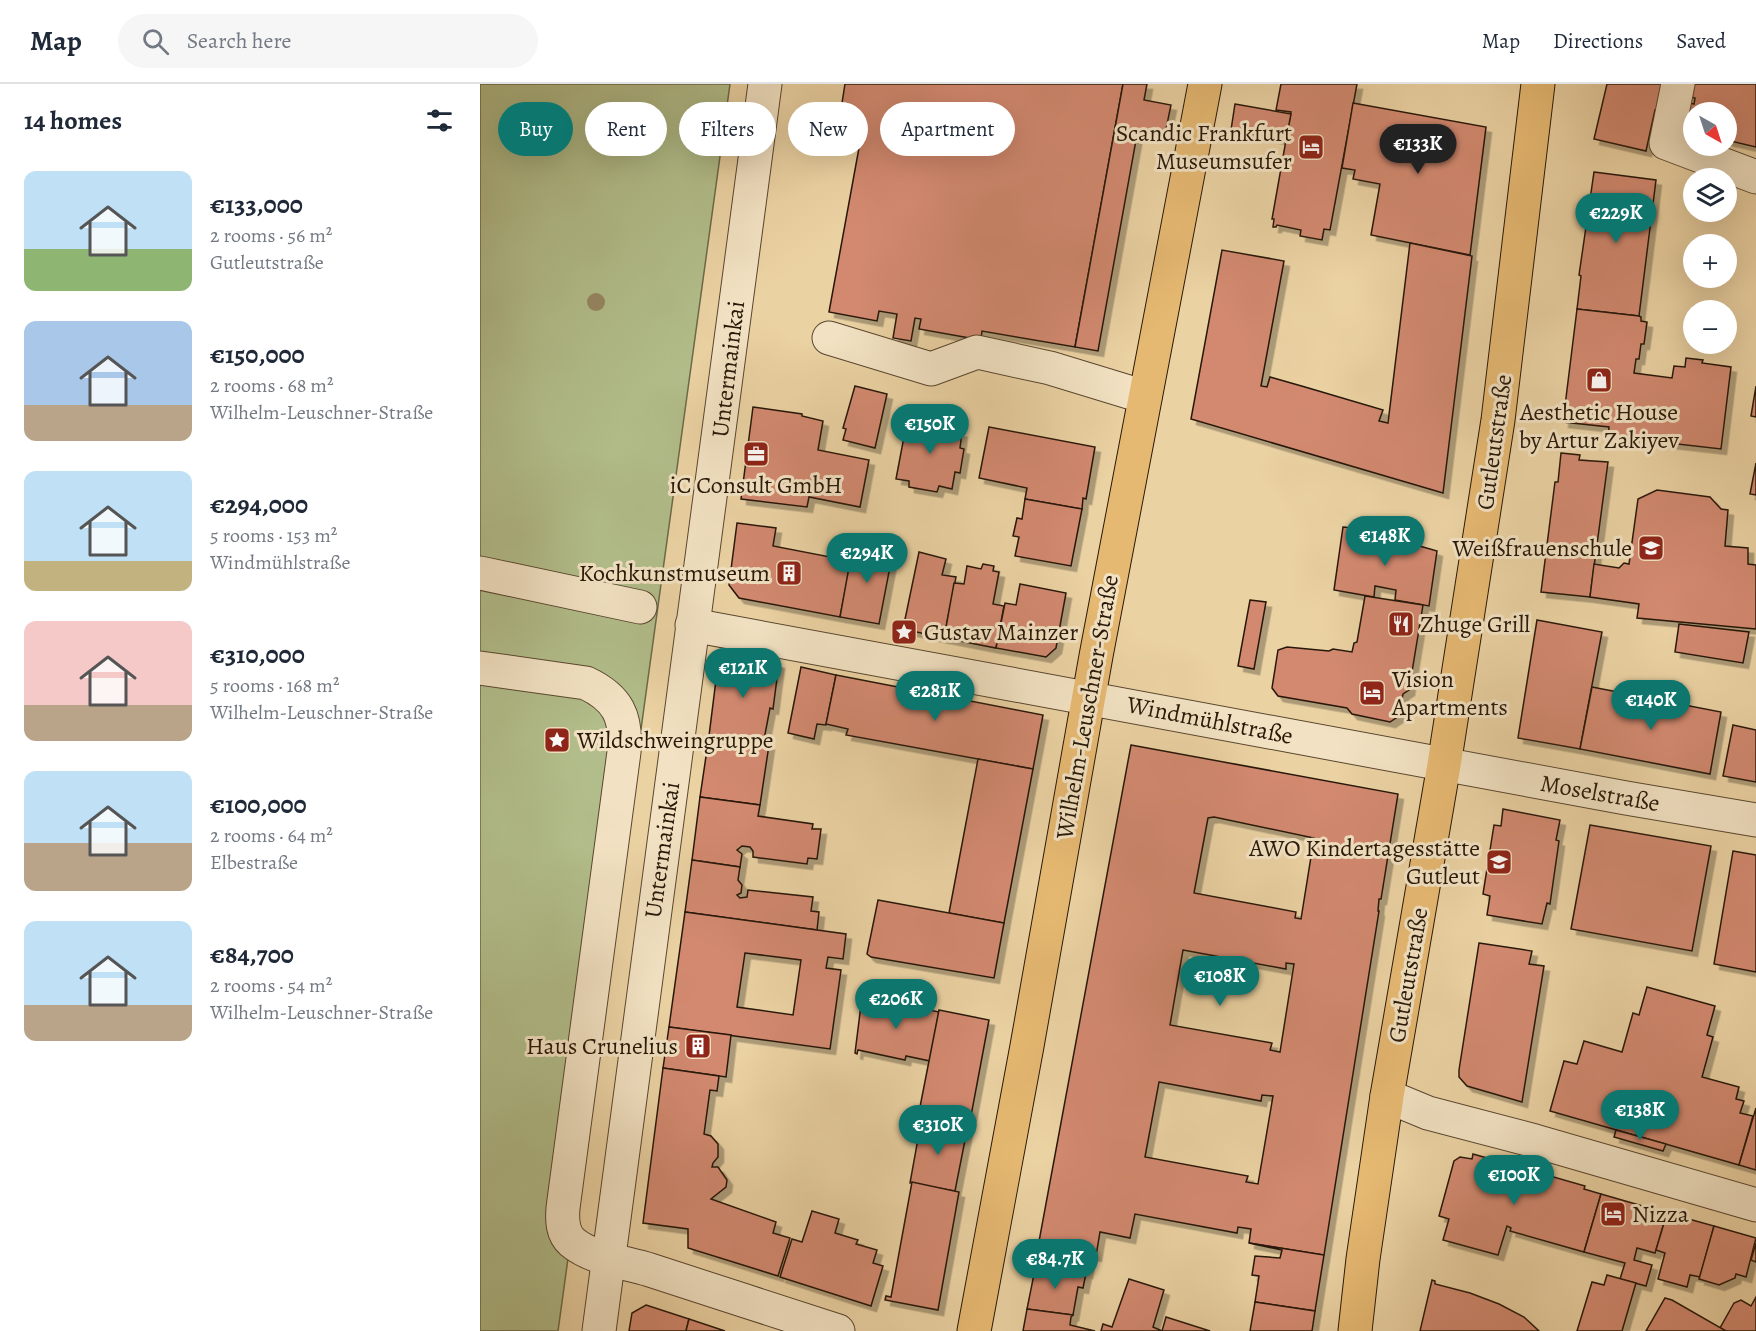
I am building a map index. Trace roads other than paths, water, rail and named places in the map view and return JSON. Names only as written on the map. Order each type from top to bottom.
[{"type":"main road","name":"Wilhelm-Leuschner-Straße","points":[[974,1331],[1088,698],[1205,84]]},
{"type":"main road","name":"Gutleutstraße","points":[[1355,1331],[1387,1096],[1444,765],[1498,420],[1538,84]]},
{"type":"street","name":"Untermainkai","points":[[599,1331],[765,84]]},
{"type":"street","points":[[1678,84],[1666,142],[1756,177]]},
{"type":"street","points":[[830,338],[931,369],[977,352],[1050,368],[1145,397]]},
{"type":"street","points":[[480,573],[640,607]]},
{"type":"street","name":"Windmühlstraße","points":[[692,625],[1444,765]]},
{"type":"street","points":[[480,668],[586,683],[601,690],[612,699],[623,723],[624,752],[562,1220],[564,1231],[571,1241],[587,1251],[608,1259],[647,1269],[838,1331]]},
{"type":"street","name":"Moselstraße","points":[[1444,765],[1756,820]]},
{"type":"street","points":[[1387,1096],[1428,1113],[1542,1143],[1756,1205]]},
{"type":"place","name":"Scandic Frankfurt Museumsufer","points":[[1311,147]]},
{"type":"place","name":"Aesthetic House by Artur Zakiyev","points":[[1599,380]]},
{"type":"place","name":"iC Consult GmbH","points":[[756,454]]},
{"type":"place","name":"Weißfrauenschule","points":[[1651,548]]},
{"type":"place","name":"Kochkunstmuseum","points":[[789,573]]},
{"type":"place","name":"Zhuge Grill","points":[[1401,624]]},
{"type":"place","name":"Gustav Mainzer","points":[[904,632]]},
{"type":"place","name":"Vision Apartments","points":[[1372,693]]},
{"type":"place","name":"Wildschweingruppe","points":[[557,740]]},
{"type":"place","name":"AWO Kindertagesstätte Gutleut","points":[[1499,862]]},
{"type":"place","name":"Haus Crunelius","points":[[698,1046]]},
{"type":"place","name":"Nizza","points":[[1613,1214]]}]
